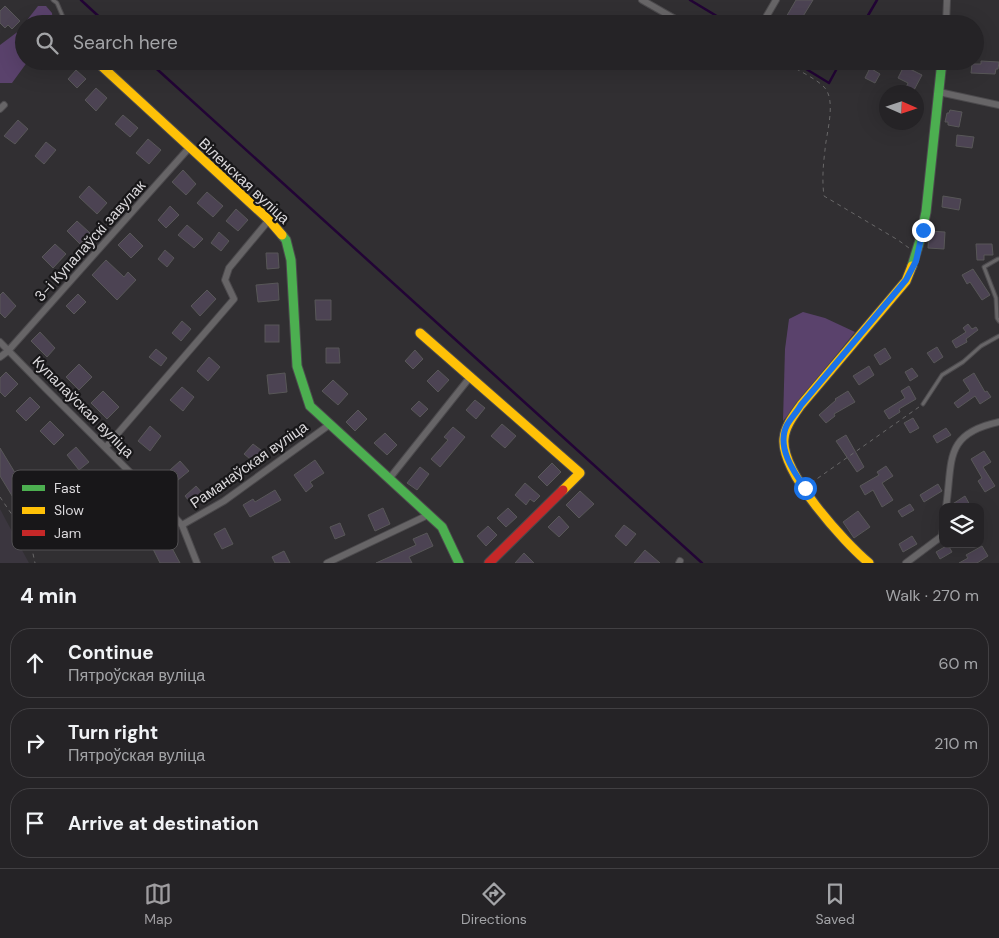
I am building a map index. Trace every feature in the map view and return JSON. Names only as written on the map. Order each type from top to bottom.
[{"type":"street","points":[[642,0],[668,15]]},
{"type":"street","points":[[767,15],[776,0]]},
{"type":"street","points":[[946,15],[947,0]]},
{"type":"street","name":"Віленская вуліца","points":[[106,70],[269,220],[286,240],[291,260],[297,366],[310,406],[442,527],[459,563]]},
{"type":"street","points":[[869,563],[857,554],[836,530],[790,466],[784,445],[786,426],[801,405],[906,280],[916,261],[929,188],[941,70]]},
{"type":"street","points":[[939,92],[999,105]]},
{"type":"street","name":"3-і Купалаўскі завулак","points":[[0,357],[189,148]]},
{"type":"street","points":[[106,447],[234,300],[225,280],[229,268],[269,220]]},
{"type":"street","points":[[420,333],[580,473],[489,563]]},
{"type":"street","name":"Купалаўская вуліца","points":[[0,342],[128,470]]},
{"type":"street","points":[[389,479],[471,376]]},
{"type":"street","points":[[946,503],[952,455],[958,441],[974,428],[999,422]]},
{"type":"street","name":"Раманаўская вуліца","points":[[182,526],[224,501],[329,425]]},
{"type":"street","points":[[327,563],[428,515]]},
{"type":"street","name":"Купалаўская вуліца","points":[[178,522],[182,526],[198,563]]},
{"type":"street","points":[[906,563],[939,538]]},
{"type":"lane","points":[[53,0],[57,3],[62,15]]},
{"type":"lane","points":[[998,259],[984,267],[996,298],[997,318],[999,321]]},
{"type":"lane","points":[[923,404],[942,375],[963,362],[981,346],[999,336]]},
{"type":"path","points":[[797,70],[824,86],[829,94],[829,127],[822,182],[824,196],[918,253]]},
{"type":"path","points":[[805,488],[923,404]]},
{"type":"path","points":[[0,497],[12,515]]},
{"type":"path","points":[[32,550],[35,563]]},
{"type":"shaded area","points":[[38,6],[46,6],[52,15],[31,15]]},
{"type":"shaded area","points":[[15,34],[15,70],[21,70],[12,83],[0,83],[0,45]]},
{"type":"shaded area","points":[[803,312],[825,318],[855,332],[783,421],[785,349],[789,319]]},
{"type":"shaded area","points":[[0,509],[12,531],[12,550],[22,550],[29,563],[0,563]]},
{"type":"building","points":[[796,0],[813,0],[804,15],[787,15]]},
{"type":"building","points":[[5,6],[15,16],[15,26],[12,29],[8,25],[5,28],[0,23],[0,11]]},
{"type":"building","points":[[984,61],[999,62],[995,74],[971,73],[971,70],[984,70]]},
{"type":"building","points":[[76,70],[86,79],[77,88],[68,79]]},
{"type":"building","points":[[869,70],[880,74],[875,83],[865,78]]},
{"type":"building","points":[[902,70],[912,70],[922,75],[917,85],[907,85],[908,83],[898,78]]},
{"type":"building","points":[[96,88],[107,98],[96,111],[85,100]]},
{"type":"building","points":[[950,110],[962,112],[959,127],[948,125],[948,122],[945,122],[947,113]]},
{"type":"building","points":[[123,115],[138,128],[130,137],[115,124]]},
{"type":"building","points":[[18,120],[28,129],[15,144],[4,136]]},
{"type":"building","points":[[957,135],[974,137],[972,148],[956,146]]},
{"type":"building","points":[[148,139],[161,150],[149,164],[136,153]]},
{"type":"building","points":[[46,142],[56,150],[44,164],[35,156]]},
{"type":"building","points":[[183,170],[196,184],[186,195],[172,182]]},
{"type":"building","points":[[89,186],[107,203],[97,214],[79,197]]},
{"type":"building","points":[[207,192],[223,206],[213,217],[197,203]]},
{"type":"building","points":[[943,196],[961,199],[959,210],[942,207]]},
{"type":"building","points":[[170,206],[179,215],[166,228],[158,220]]},
{"type":"building","points":[[236,209],[248,220],[238,231],[226,221]]},
{"type":"building","points":[[77,221],[90,233],[80,244],[67,231]]},
{"type":"building","points":[[187,225],[203,239],[194,248],[178,235]]},
{"type":"building","points":[[929,231],[945,232],[944,249],[928,248]]},
{"type":"building","points":[[219,232],[229,241],[221,251],[211,243]]},
{"type":"building","points":[[130,233],[143,246],[131,258],[118,245]]},
{"type":"building","points":[[55,244],[66,254],[53,268],[42,257]]},
{"type":"building","points":[[976,244],[992,244],[993,255],[984,255],[984,260],[977,260]]},
{"type":"building","points":[[165,250],[174,258],[167,267],[158,259]]},
{"type":"building","points":[[266,253],[278,253],[279,268],[267,269]]},
{"type":"building","points":[[106,260],[124,277],[128,272],[136,280],[117,300],[92,275]]},
{"type":"building","points":[[973,269],[990,295],[982,300],[970,282],[967,284],[962,275]]},
{"type":"building","points":[[278,283],[279,300],[258,302],[256,285]]},
{"type":"building","points":[[207,290],[216,299],[200,316],[191,306]]},
{"type":"building","points":[[3,292],[16,306],[5,318],[0,313],[0,295]]},
{"type":"building","points":[[78,294],[86,302],[74,314],[66,306]]},
{"type":"building","points":[[315,300],[331,300],[331,320],[316,320]]},
{"type":"building","points":[[182,321],[191,329],[181,341],[172,333]]},
{"type":"building","points":[[968,324],[972,329],[976,327],[978,330],[966,339],[967,342],[956,348],[952,341],[966,332],[963,328]]},
{"type":"building","points":[[265,325],[279,325],[279,342],[265,342]]},
{"type":"building","points":[[40,332],[55,348],[47,357],[31,341]]},
{"type":"building","points":[[937,347],[943,357],[934,363],[927,353]]},
{"type":"building","points":[[326,348],[339,348],[340,363],[326,363]]},
{"type":"building","points":[[885,348],[891,358],[880,365],[874,355]]},
{"type":"building","points":[[156,349],[167,358],[161,366],[149,357]]},
{"type":"building","points":[[415,350],[423,359],[413,369],[405,361]]},
{"type":"building","points":[[209,357],[220,367],[208,381],[197,371]]},
{"type":"building","points":[[79,364],[92,377],[79,390],[66,377]]},
{"type":"building","points":[[869,366],[874,375],[859,385],[853,376]]},
{"type":"building","points":[[912,368],[918,376],[910,381],[905,372]]},
{"type":"building","points":[[438,370],[449,380],[438,392],[427,381]]},
{"type":"building","points":[[6,372],[18,384],[5,397],[0,392],[0,378]]},
{"type":"building","points":[[285,373],[287,392],[269,394],[267,375]]},
{"type":"building","points":[[974,373],[985,392],[987,391],[991,397],[980,404],[975,396],[958,408],[954,403],[970,391],[963,380]]},
{"type":"building","points":[[333,380],[348,394],[338,405],[322,391]]},
{"type":"building","points":[[909,386],[916,399],[899,409],[900,412],[889,419],[884,411],[905,398],[901,391]]},
{"type":"building","points":[[182,387],[194,397],[183,411],[170,400]]},
{"type":"building","points":[[103,391],[119,407],[107,419],[91,403]]},
{"type":"building","points":[[848,391],[855,402],[834,414],[835,416],[826,423],[819,415],[835,399]]},
{"type":"building","points":[[30,397],[40,407],[26,421],[16,411]]},
{"type":"building","points":[[475,400],[485,408],[476,419],[466,410]]},
{"type":"building","points":[[419,401],[428,409],[420,417],[411,409]]},
{"type":"building","points":[[358,410],[367,419],[355,431],[346,422]]},
{"type":"building","points":[[913,418],[919,428],[910,433],[904,423]]},
{"type":"building","points":[[50,421],[64,435],[54,445],[40,431]]},
{"type":"building","points":[[502,424],[516,436],[505,448],[491,436]]},
{"type":"building","points":[[150,426],[161,436],[150,451],[138,441]]},
{"type":"building","points":[[453,427],[465,437],[440,467],[431,459],[448,440],[444,437]]},
{"type":"building","points":[[946,428],[951,435],[937,443],[933,436]]},
{"type":"building","points":[[385,433],[397,445],[387,455],[374,443]]},
{"type":"building","points":[[846,435],[864,467],[857,472],[836,441]]},
{"type":"building","points":[[253,444],[265,453],[256,464],[244,454]]},
{"type":"building","points":[[76,447],[89,462],[79,470],[67,455]]},
{"type":"building","points":[[0,448],[13,470],[12,496],[0,476]]},
{"type":"building","points":[[984,451],[991,462],[983,467],[995,486],[985,492],[978,481],[982,478],[971,459]]},
{"type":"building","points":[[315,460],[324,473],[310,482],[313,486],[306,492],[294,475]]},
{"type":"building","points":[[180,461],[189,471],[178,480],[178,470],[170,470]]},
{"type":"building","points":[[552,463],[561,472],[547,486],[538,477]]},
{"type":"building","points":[[886,466],[893,476],[882,483],[893,500],[882,507],[873,490],[865,495],[860,486],[879,475],[877,472]]},
{"type":"building","points":[[420,467],[429,474],[417,490],[407,483]]},
{"type":"building","points":[[525,483],[540,496],[534,502],[530,499],[526,505],[515,495]]},
{"type":"building","points":[[938,484],[942,491],[924,502],[920,495]]},
{"type":"building","points":[[196,486],[204,495],[193,506],[185,496]]},
{"type":"building","points":[[275,490],[281,500],[250,517],[243,505],[253,499],[255,502]]},
{"type":"building","points":[[580,491],[594,504],[579,518],[566,505]]},
{"type":"building","points":[[965,496],[969,503],[954,503]]},
{"type":"building","points":[[910,504],[914,510],[902,517],[898,511]]},
{"type":"building","points":[[383,508],[390,524],[375,531],[368,515]]},
{"type":"building","points":[[508,508],[517,517],[506,527],[497,518]]},
{"type":"building","points":[[858,511],[870,527],[854,538],[843,522]]},
{"type":"building","points":[[559,516],[569,527],[559,537],[548,527]]},
{"type":"building","points":[[340,523],[345,535],[335,539],[330,527]]},
{"type":"building","points":[[624,525],[636,534],[626,546],[615,536]]},
{"type":"building","points":[[488,526],[497,535],[486,546],[477,536]]},
{"type":"building","points":[[225,528],[233,544],[222,549],[214,534]]},
{"type":"building","points":[[427,533],[433,546],[409,557],[412,563],[376,563],[416,545],[413,539]]},
{"type":"building","points":[[912,536],[917,544],[903,552],[899,544]]},
{"type":"building","points":[[943,548],[950,548],[952,552],[940,559],[936,552]]},
{"type":"building","points":[[978,548],[983,548],[988,556],[977,563],[959,563],[968,558],[966,555]]},
{"type":"building","points":[[154,550],[173,550],[180,563],[160,563]]},
{"type":"building","points":[[645,550],[660,563],[634,563]]},
{"type":"building","points":[[284,551],[290,563],[275,563],[272,557]]},
{"type":"building","points":[[524,553],[534,563],[515,563]]},
{"type":"waterway","points":[[81,0],[97,15]]},
{"type":"waterway","points":[[690,0],[715,15]]},
{"type":"waterway","points":[[868,15],[877,0]]},
{"type":"waterway","points":[[158,70],[702,563]]},
{"type":"waterway","points":[[808,70],[829,83],[836,70]]},
{"type":"traffic: fast","points":[[912,266],[926,212],[941,70]]},
{"type":"traffic: fast","points":[[282,235],[286,240],[291,260],[297,366],[310,406],[442,527],[459,563]]},
{"type":"traffic: slow","points":[[106,70],[269,220],[282,235]]},
{"type":"traffic: slow","points":[[869,563],[830,524],[803,488],[792,470],[786,453],[784,439],[788,425],[801,405],[906,281],[912,266]]},
{"type":"traffic: slow","points":[[420,333],[580,473],[563,490]]},
{"type":"traffic: jam","points":[[489,563],[563,490]]},
{"type":"route","points":[[805,488],[790,466],[784,445],[786,426],[801,405],[906,280],[916,261],[923,230]]}]
